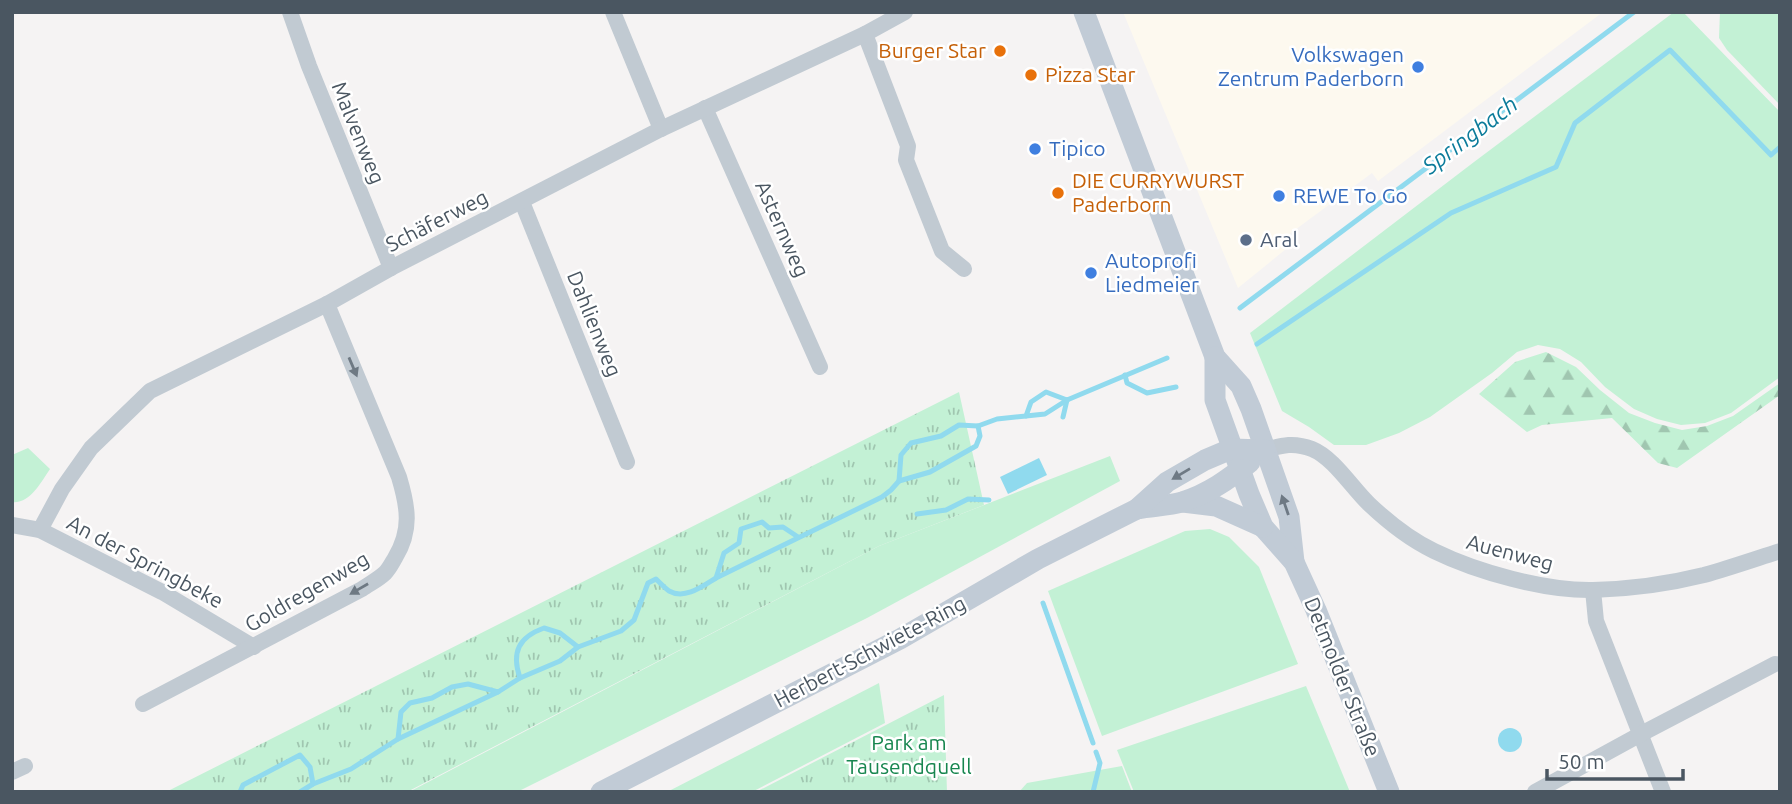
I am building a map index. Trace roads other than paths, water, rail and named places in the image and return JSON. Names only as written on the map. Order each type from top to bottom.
[{"type":"main road","name":"Detmolder Straße","points":[[1084,12],[1215,357],[1215,400],[1231,449],[1263,527],[1294,562],[1389,792]]},
{"type":"main road","name":"Detmolder Straße","points":[[1215,357],[1241,386],[1289,517],[1294,562]]},
{"type":"main road","name":"Herbert-Schwiete-Ring","points":[[601,792],[900,639],[1038,559],[1137,509],[1167,482],[1205,460],[1231,449],[1265,450]]},
{"type":"main road","name":"Herbert-Schwiete-Ring","points":[[1137,509],[1181,502],[1217,487],[1265,450]]},
{"type":"main road","points":[[1181,502],[1216,506],[1263,527]]},
{"type":"street","name":"Malvenweg","points":[[290,12],[328,115],[391,268]]},
{"type":"street","points":[[613,12],[661,129]]},
{"type":"street","name":"Schäferweg","points":[[40,530],[62,489],[91,448],[150,391],[327,304],[391,268],[661,129],[864,34],[905,12]]},
{"type":"street","points":[[864,34],[908,146],[906,160],[942,251],[964,269]]},
{"type":"street","name":"Asternweg","points":[[705,108],[820,367]]},
{"type":"street","name":"Dahlienweg","points":[[522,202],[627,463]]},
{"type":"street","name":"Goldregenweg","points":[[143,704],[362,589],[386,573],[399,551],[407,531],[406,501],[399,477],[327,304]]},
{"type":"street","name":"Auenweg","points":[[1265,450],[1286,444],[1314,450],[1326,457],[1371,506],[1433,550],[1482,570],[1526,582],[1592,590],[1654,585],[1702,576],[1780,551]]},
{"type":"street","name":"An der Springbeke","points":[[12,525],[40,530],[162,592],[254,647]]},
{"type":"street","points":[[1592,590],[1596,621],[1663,792]]},
{"type":"street","points":[[1535,792],[1775,664]]},
{"type":"water","points":[[1039,458],[1047,475],[1008,494],[1000,477]]},
{"type":"water","points":[[1510,728],[1519,731],[1522,740],[1519,749],[1510,752],[1501,749],[1498,740],[1501,731]]},
{"type":"waterway","name":"Springbach","points":[[1240,308],[1634,12]]},
{"type":"waterway","points":[[1257,344],[1451,213],[1556,167],[1575,123],[1670,50],[1771,155],[1780,147]]},
{"type":"waterway","name":"Springbach","points":[[300,792],[351,769],[398,739],[401,712],[410,703],[432,698],[452,687],[468,684],[498,692],[520,678],[560,661],[578,647],[621,631],[634,620],[648,583],[656,579],[675,593],[694,591],[882,497],[899,481],[901,455],[911,443],[941,436],[959,425],[978,426],[997,419],[1026,416],[1031,402],[1046,392],[1067,400],[1167,358]]},
{"type":"waterway","points":[[1125,375],[1127,383],[1147,393],[1176,387]]},
{"type":"waterway","name":"Springbach","points":[[1026,416],[1045,414],[1067,400]]},
{"type":"waterway","points":[[1063,417],[1067,400]]},
{"type":"waterway","name":"Springbach","points":[[899,481],[930,472],[976,446],[980,436],[978,426]]},
{"type":"waterway","points":[[917,514],[946,510],[968,499],[989,500]]},
{"type":"waterway","name":"Springbach","points":[[716,578],[724,553],[739,543],[741,529],[762,522],[769,528],[783,527],[798,537]]},
{"type":"waterway","points":[[1043,603],[1093,743]]},
{"type":"waterway","name":"Springbach","points":[[520,678],[517,653],[523,641],[535,632],[544,628],[560,633],[578,647]]},
{"type":"waterway","name":"Springbach","points":[[398,739],[498,692]]},
{"type":"waterway","points":[[1093,792],[1100,763],[1096,752]]},
{"type":"waterway","points":[[240,792],[243,785],[300,755],[310,767],[313,784]]},
{"type":"place","name":"Burger Star","points":[[1000,51]]},
{"type":"place","name":"Volkswagen Zentrum Paderborn","points":[[1418,67]]},
{"type":"place","name":"Pizza Star","points":[[1031,75]]},
{"type":"place","name":"Tipico","points":[[1035,149]]},
{"type":"place","name":"DIE CURRYWURST Paderborn","points":[[1058,193]]},
{"type":"place","name":"REWE To Go","points":[[1279,196]]},
{"type":"place","name":"Aral","points":[[1246,240]]},
{"type":"place","name":"Autoprofi Liedmeier","points":[[1091,273]]},
{"type":"park label","name":"Park am Tausendquell","points":[[909,755]]}]
